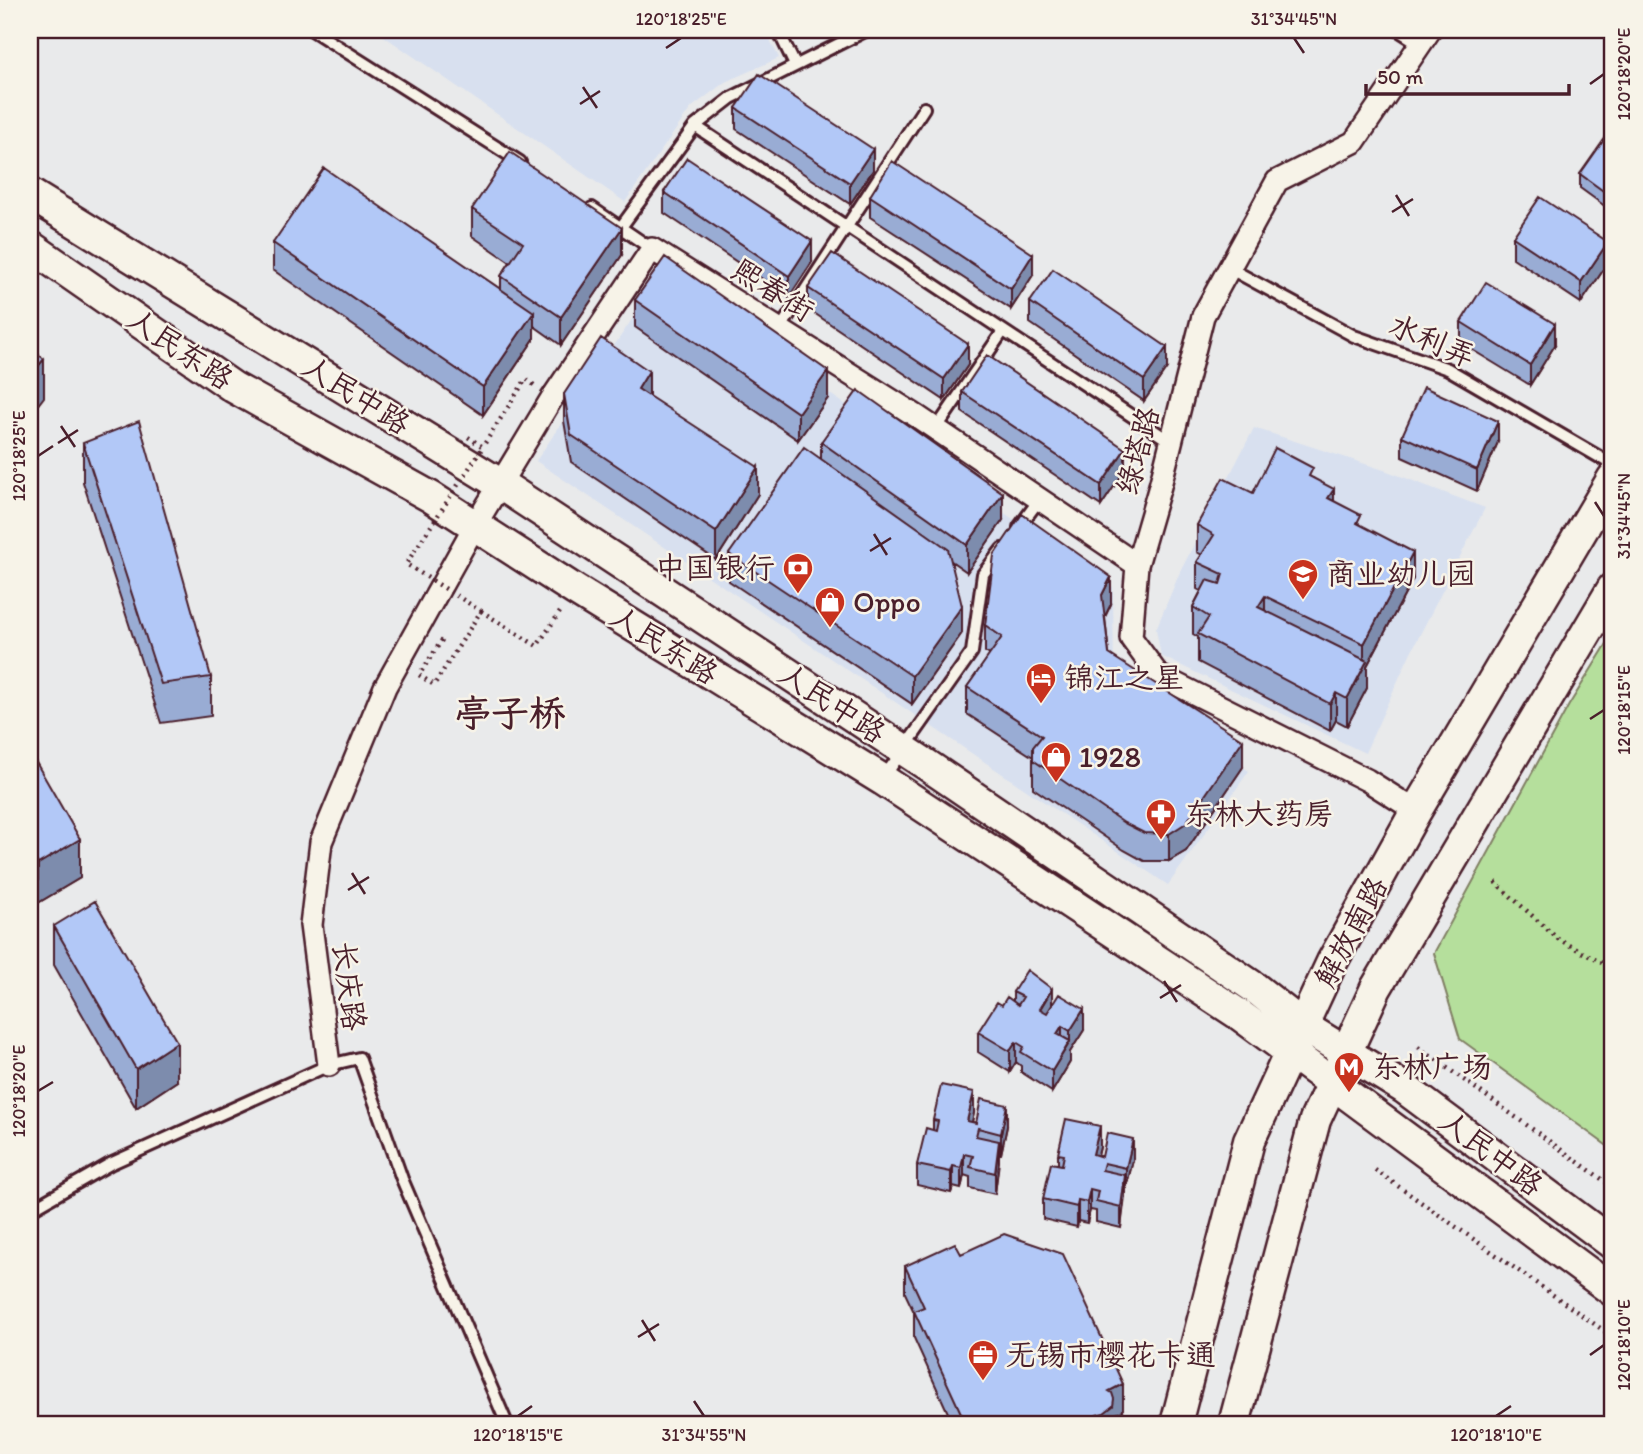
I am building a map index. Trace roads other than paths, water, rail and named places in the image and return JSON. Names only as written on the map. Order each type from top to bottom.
[{"type":"main road","name":"人民中路","points":[[30,194],[500,484],[904,750],[1255,989],[1332,1084],[1613,1291]]},
{"type":"main road","name":"人民东路","points":[[30,246],[233,387],[431,497],[474,527],[883,780],[1240,1015],[1297,1040]]},
{"type":"main road","name":"解放南路","points":[[1176,1424],[1249,1141],[1332,962],[1416,811],[1613,478]]},
{"type":"main road","name":"解放南路","points":[[1234,1424],[1315,1120],[1376,988],[1613,588]]},
{"type":"main road","name":"人民中路","points":[[1297,1040],[1347,1054],[1404,1088],[1613,1244]]},
{"type":"street","name":"绿塔路","points":[[1416,811],[1367,780],[1158,675],[1131,638],[1137,565],[1203,316],[1277,181],[1354,142],[1425,37]]},
{"type":"street","points":[[474,527],[552,398],[652,248]]},
{"type":"street","name":"熙春街","points":[[652,248],[936,429],[1137,565]]},
{"type":"street","name":"长庆路","points":[[329,1065],[311,926],[321,842],[385,687],[474,527]]},
{"type":"lane","points":[[312,30],[530,168]]},
{"type":"lane","points":[[778,30],[795,65]]},
{"type":"lane","points":[[621,227],[695,126],[731,98],[867,30]]},
{"type":"lane","points":[[1398,30],[1425,37]]},
{"type":"lane","points":[[780,329],[924,108]]},
{"type":"lane","points":[[695,126],[1171,442]]},
{"type":"lane","points":[[587,205],[652,248]]},
{"type":"lane","name":"水利弄","points":[[1229,268],[1354,336],[1448,369],[1613,465]]},
{"type":"lane","points":[[936,429],[1003,331]]},
{"type":"lane","points":[[1015,532],[1040,500]]},
{"type":"lane","points":[[883,780],[972,652],[983,575],[1007,542]]},
{"type":"lane","name":"长庆路","points":[[329,1065],[359,1058],[402,1179],[507,1424]]},
{"type":"lane","points":[[30,1210],[110,1164],[329,1065]]},
{"type":"place","name":"中国银行","points":[[798,595]]},
{"type":"place","name":"商业幼儿园","points":[[1303,601]]},
{"type":"place","name":"Oppo","points":[[830,629]]},
{"type":"place","name":"锦江之星","points":[[1041,705]]},
{"type":"place","name":"1928","points":[[1056,784]]},
{"type":"place","name":"东林大药房","points":[[1161,841]]},
{"type":"place","name":"东林广场","points":[[1349,1094]]},
{"type":"place","name":"无锡市樱花卡通","points":[[983,1382]]},
{"type":"district","name":"亭子桥","points":[[510,713]]}]
